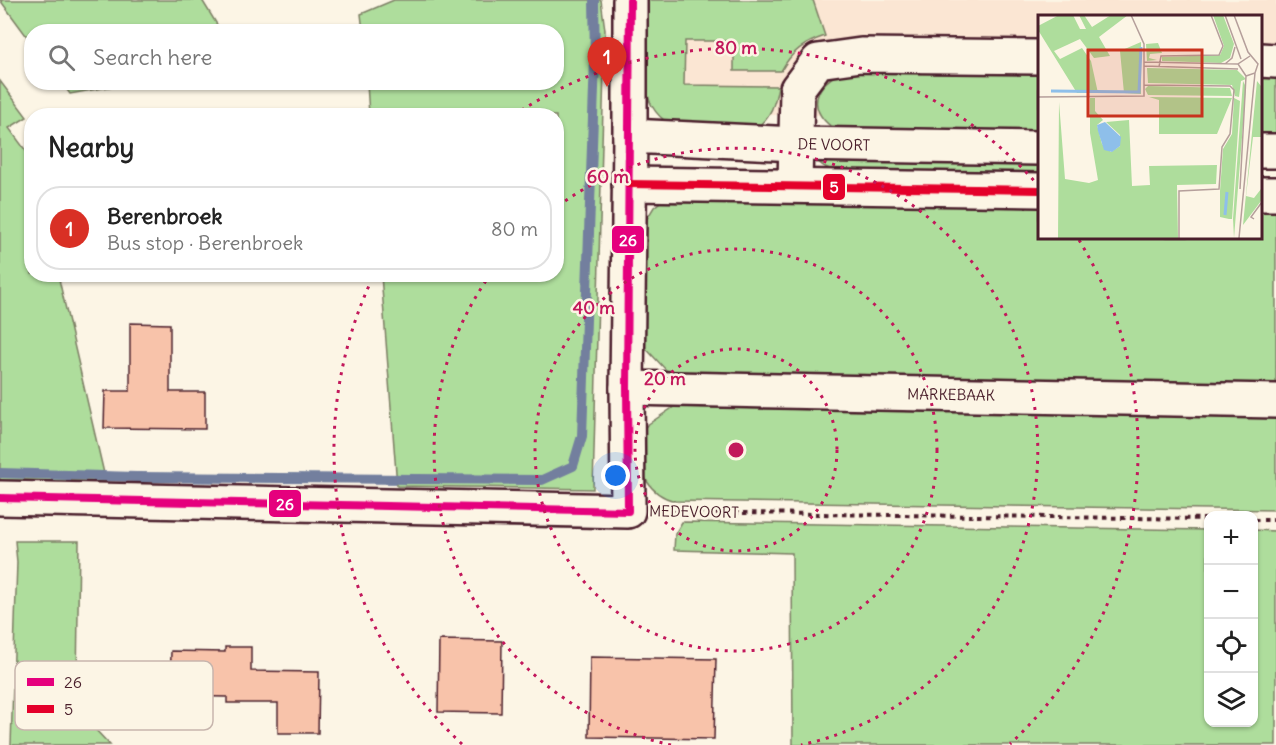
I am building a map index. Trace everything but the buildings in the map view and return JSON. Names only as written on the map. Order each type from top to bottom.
[{"type":"street","points":[[628,511],[630,0]]},
{"type":"street","points":[[795,185],[797,89],[818,61],[861,55],[1038,57]]},
{"type":"street","points":[[1261,60],[1276,61]]},
{"type":"street","name":"DE VOORT","points":[[630,136],[795,144],[1038,148]]},
{"type":"street","points":[[629,184],[1038,190]]},
{"type":"street","name":"MARKEBAAK","points":[[627,388],[1276,401]]},
{"type":"street","name":"MEDEVOORT","points":[[0,498],[628,511]]},
{"type":"path","name":"MEDEVOORT","points":[[628,511],[1204,519]]},
{"type":"path","points":[[1258,520],[1276,520]]},
{"type":"shaded area","points":[[645,0],[1276,0],[1276,115],[1261,115],[1261,15],[1038,15],[1038,115],[664,115],[645,95]]},
{"type":"green space","points":[[0,0],[202,0],[217,24],[24,24],[24,33]]},
{"type":"green space","points":[[394,0],[601,0],[605,30],[593,489],[397,486],[382,282],[564,282],[564,108],[369,108],[367,90],[564,90],[564,24],[362,24],[361,14]]},
{"type":"green space","points":[[644,0],[813,0],[825,36],[799,49],[781,71],[734,71],[734,41],[685,41],[684,85],[778,86],[771,110],[756,128],[671,125],[652,106],[646,85]]},
{"type":"green space","points":[[1038,66],[1038,136],[843,133],[824,119],[817,103],[818,94],[823,86],[842,72]]},
{"type":"green space","points":[[1261,70],[1276,70],[1276,139],[1261,139]]},
{"type":"green space","points":[[0,81],[24,113],[24,119],[9,128],[24,148],[24,282],[60,282],[106,482],[0,480]]},
{"type":"green space","points":[[67,90],[92,90],[70,94]]},
{"type":"green space","points":[[1038,154],[1038,179],[852,175],[837,172],[817,160]]},
{"type":"green space","points":[[1038,197],[1038,238],[1261,238],[1261,200],[1276,200],[1276,387],[674,374],[666,370],[637,339],[643,225],[654,207],[663,200]]},
{"type":"green space","points":[[674,407],[1276,418],[1276,510],[675,501],[664,497],[650,486],[642,469],[635,440],[647,425]]},
{"type":"green space","points":[[682,522],[1204,530],[1204,727],[1258,727],[1258,530],[1276,531],[1276,745],[793,745],[792,553],[674,550],[675,534]]},
{"type":"green space","points":[[15,541],[79,541],[77,661],[15,661],[15,730],[96,730],[110,745],[11,745],[17,562]]},
{"type":"waterway","points":[[0,473],[136,477],[542,480],[573,466],[582,436],[595,59],[594,0]]},
{"type":"transit line","name":"26","points":[[0,498],[628,511],[630,0]]},
{"type":"transit line","name":"5","points":[[629,184],[1038,190]]},
{"type":"place","name":"Berenbroek","points":[[607,87]]}]
